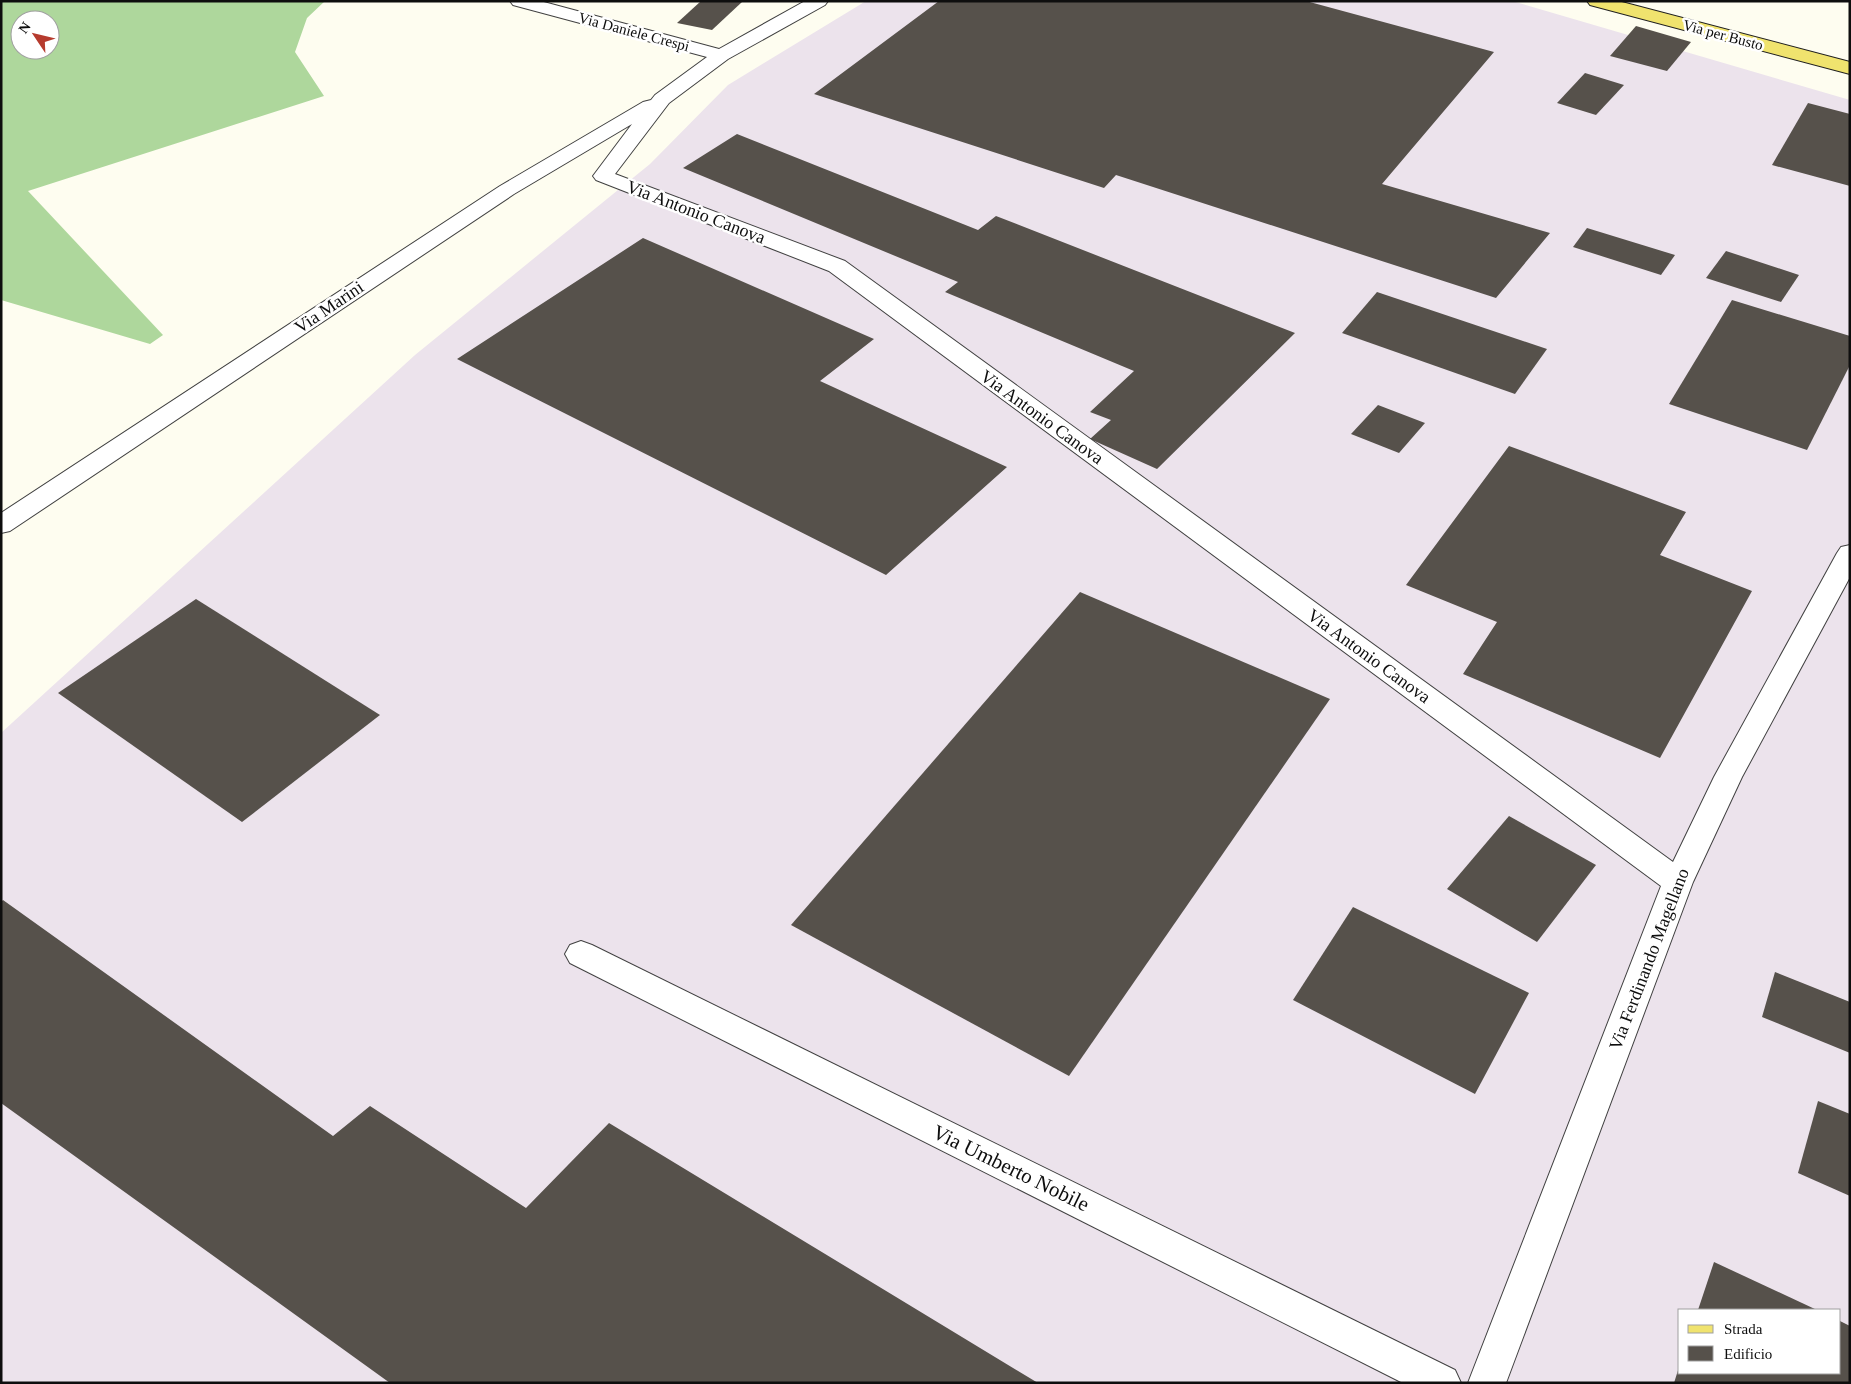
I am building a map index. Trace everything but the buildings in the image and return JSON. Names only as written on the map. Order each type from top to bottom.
[{"type":"main road","name":"Via per Busto","points":[[1596,1],[1850,68]]},
{"type":"street","name":"Via Daniele Crespi","points":[[519,1],[721,55]]},
{"type":"street","name":"Via Antonio Canova","points":[[819,1],[721,55],[662,99],[603,176],[837,266],[1678,882]]},
{"type":"street","name":"Via Marini","points":[[1,525],[507,190],[662,99]]},
{"type":"street","name":"Via Ferdinando Magellano","points":[[1487,1383],[1678,882],[1728,777],[1850,553]]},
{"type":"street","name":"Via Umberto Nobile","points":[[581,954],[1442,1383]]},
{"type":"shaded area","points":[[866,1],[1512,1],[1850,100],[1850,1383],[1,1383],[1,733],[415,355],[650,164],[728,85]]},
{"type":"green space","points":[[1,1],[325,1],[307,18],[295,52],[324,96],[28,191],[163,335],[150,344],[1,300]]}]
